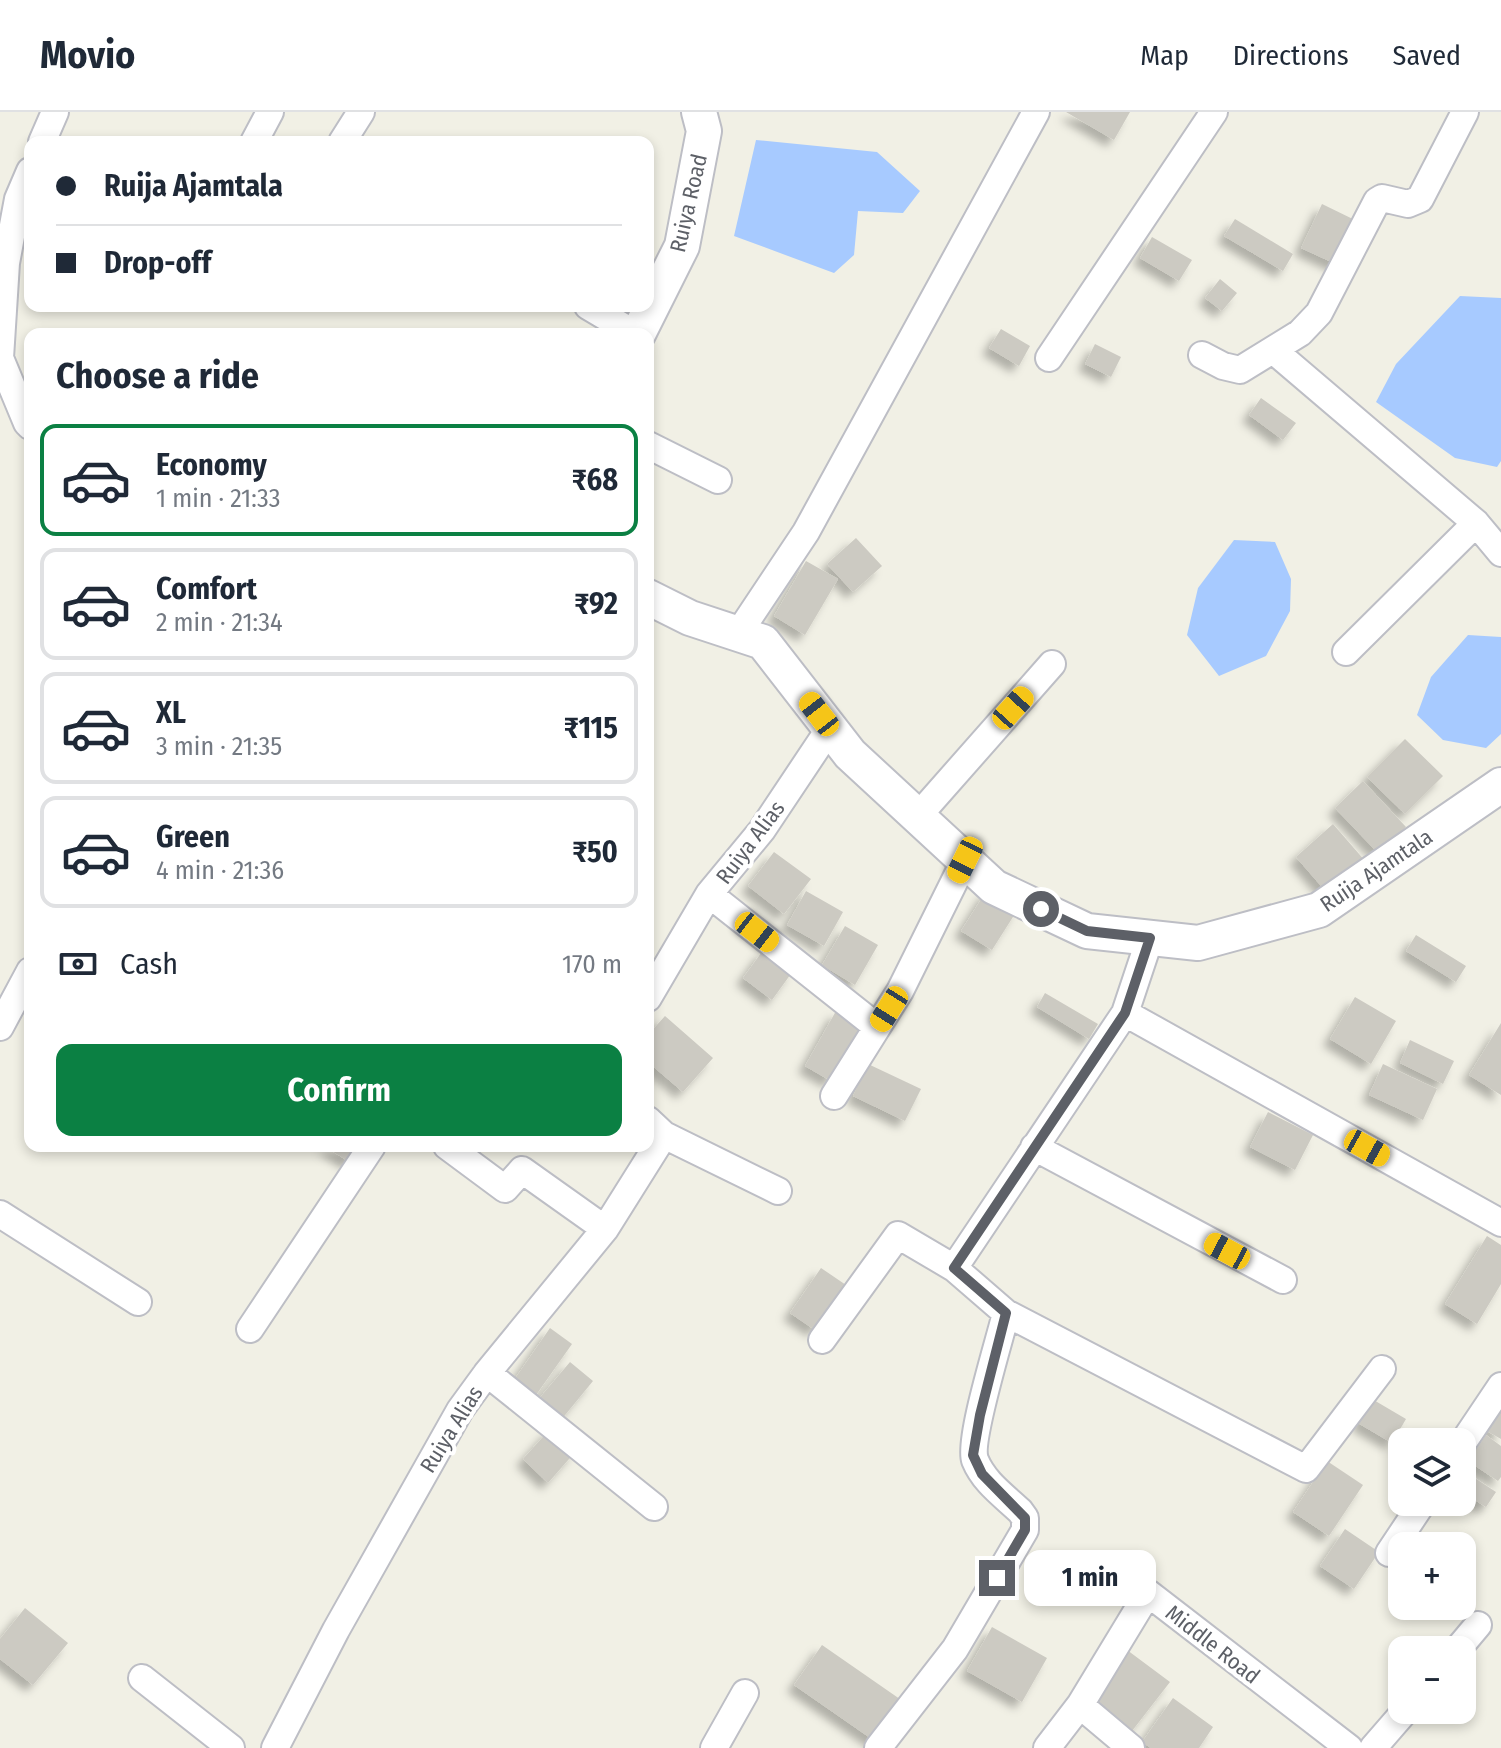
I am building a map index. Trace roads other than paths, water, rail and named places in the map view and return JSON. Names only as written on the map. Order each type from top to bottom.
[{"type":"street","points":[[45,136],[55,112]]},
{"type":"street","points":[[257,136],[270,112]]},
{"type":"street","points":[[346,136],[361,112]]},
{"type":"street","name":"Ruiya Road","points":[[654,300],[682,246],[704,131],[699,112]]},
{"type":"street","points":[[738,634],[806,532],[1036,112]]},
{"type":"street","points":[[1049,358],[1214,112]]},
{"type":"street","points":[[1202,355],[1223,366],[1240,370],[1300,333],[1319,313],[1377,201],[1382,198],[1408,204],[1420,199],[1465,112]]},
{"type":"street","points":[[24,185],[18,199],[6,263],[0,358],[24,412]]},
{"type":"street","points":[[598,312],[626,328]]},
{"type":"street","points":[[1273,350],[1476,523],[1501,553]]},
{"type":"street","points":[[654,448],[718,480]]},
{"type":"street","points":[[1346,652],[1476,523]]},
{"type":"street","name":"Ruija Ajamtala","points":[[654,600],[690,618],[763,642],[850,754],[994,887],[1087,931],[1198,943],[1319,910],[1501,785]]},
{"type":"street","points":[[918,816],[1052,664]]},
{"type":"street","name":"Ruiya Alias","points":[[654,988],[709,894],[762,830],[830,728]]},
{"type":"street","points":[[834,1096],[900,991],[965,860]]},
{"type":"street","points":[[709,894],[877,1027]]},
{"type":"street","points":[[954,1268],[1125,1013],[1150,938]]},
{"type":"street","points":[[0,1027],[24,982]]},
{"type":"street","points":[[1125,1013],[1501,1223]]},
{"type":"street","name":"Ruiya Alias","points":[[656,1128],[778,1191]]},
{"type":"street","points":[[1034,1147],[1283,1280]]},
{"type":"street","points":[[250,1329],[368,1152]]},
{"type":"street","points":[[455,1152],[505,1189],[522,1170],[605,1229]]},
{"type":"street","name":"Ruiya Alias","points":[[275,1748],[401,1511],[460,1410],[605,1229],[644,1152]]},
{"type":"street","points":[[0,1214],[138,1302]]},
{"type":"street","points":[[822,1340],[898,1235],[954,1268],[1006,1313],[1306,1469],[1382,1369]]},
{"type":"street","points":[[878,1748],[955,1649],[1025,1530],[1025,1518],[982,1474],[973,1455],[1006,1313]]},
{"type":"street","points":[[487,1373],[654,1507]]},
{"type":"street","points":[[1473,1428],[1501,1386]]},
{"type":"street","name":"Middle Road","points":[[1047,1748],[1080,1705],[1148,1593],[1349,1748]]},
{"type":"street","points":[[1469,1636],[1478,1625]]},
{"type":"street","points":[[142,1678],[231,1748]]},
{"type":"street","points":[[714,1748],[745,1693]]},
{"type":"street","points":[[1080,1705],[1131,1748]]},
{"type":"street","points":[[1373,1748],[1394,1724]]},
{"type":"water","points":[[756,140],[877,152],[920,191],[903,213],[858,211],[854,255],[834,273],[734,236]]},
{"type":"water","points":[[1460,296],[1501,298],[1501,461],[1497,467],[1455,458],[1376,402],[1396,364]]},
{"type":"water","points":[[1234,540],[1275,542],[1291,579],[1290,611],[1266,656],[1219,676],[1187,635],[1198,588]]},
{"type":"water","points":[[1468,635],[1501,637],[1501,734],[1486,748],[1443,740],[1417,715],[1431,677]]}]
